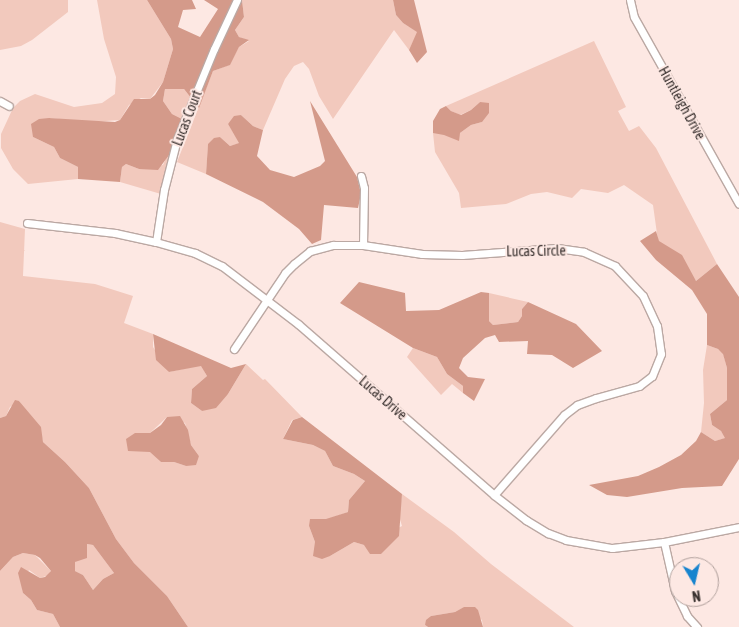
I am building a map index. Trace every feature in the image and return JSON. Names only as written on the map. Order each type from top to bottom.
[{"type":"street","name":"Lucas Court","points":[[156,242],[164,190],[178,139],[214,49],[238,0]]},
{"type":"street","name":"Huntleigh Drive","points":[[630,0],[634,17],[739,204]]},
{"type":"street","points":[[0,101],[9,106]]},
{"type":"street","points":[[361,176],[364,188],[363,245]]},
{"type":"street","name":"Lucas Drive","points":[[27,222],[115,233],[156,242],[195,253],[222,266],[268,299],[494,495],[526,520],[566,540],[612,548],[664,542],[739,527]]},
{"type":"street","name":"Lucas Circle","points":[[234,349],[284,273],[310,251],[333,245],[363,245],[422,254],[462,255],[556,248],[584,252],[615,266],[643,296],[657,326],[661,354],[652,376],[639,386],[577,405],[564,415],[494,495]]},
{"type":"street","points":[[664,542],[675,591],[687,616],[697,627]]},
{"type":"shaded area","points":[[0,0],[68,0],[68,12],[32,40],[21,46],[0,50]]},
{"type":"shaded area","points":[[97,0],[147,0],[171,39],[173,49],[163,82],[150,99],[141,98],[129,105],[120,120],[91,122],[49,118],[33,137],[54,147],[60,158],[78,167],[78,179],[28,184],[13,169],[1,148],[1,134],[13,108],[20,101],[35,94],[74,107],[102,103],[115,94],[116,77],[104,39]]},
{"type":"shaded area","points":[[147,0],[192,0],[196,9],[183,10],[178,27],[200,37],[218,9],[204,0],[242,0],[244,17],[235,30],[239,37],[249,40],[239,47],[230,65],[213,71],[199,108],[184,89],[165,89],[163,101],[172,114],[182,119],[169,155],[158,170],[139,169],[126,164],[122,167],[120,182],[78,179],[78,167],[60,158],[54,147],[33,137],[31,124],[39,119],[49,118],[115,122],[120,120],[134,99],[150,99],[155,95],[163,82],[173,49],[171,39]]},
{"type":"shaded area","points":[[242,0],[393,0],[396,15],[403,23],[418,32],[409,50],[394,30],[333,119],[319,96],[309,69],[303,62],[294,66],[285,79],[263,130],[253,126],[241,115],[228,124],[240,143],[230,146],[220,137],[208,145],[206,174],[177,162],[213,71],[229,65],[239,47],[249,41],[239,37],[235,30],[244,17]]},
{"type":"shaded area","points":[[393,0],[414,0],[427,52],[417,63],[409,50],[417,32],[403,23],[396,15]]},
{"type":"shaded area","points":[[594,41],[626,107],[618,111],[629,131],[639,126],[656,148],[717,264],[696,281],[658,241],[653,205],[624,185],[608,193],[581,189],[572,198],[547,192],[531,194],[506,204],[461,208],[459,193],[435,152],[433,133],[460,133],[471,125],[482,122],[480,102],[471,110],[460,115],[451,111],[446,106]]},
{"type":"shaded area","points":[[165,89],[184,89],[192,99],[182,119],[172,114],[163,101]]},
{"type":"shaded area","points":[[310,101],[357,177],[361,194],[358,208],[324,205],[321,240],[312,244],[299,229],[263,202],[206,174],[208,144],[214,138],[220,137],[230,146],[239,143],[228,124],[234,116],[241,115],[253,126],[263,130],[257,156],[270,170],[294,177],[320,166],[325,161]]},
{"type":"shaded area","points":[[480,102],[489,103],[489,113],[482,122],[471,125],[460,133],[459,141],[433,133],[433,121],[440,109],[446,106],[451,111],[461,115],[471,110]]},
{"type":"shaded area","points":[[173,142],[161,194],[120,182],[122,167],[126,164],[139,169],[163,165]]},
{"type":"shaded area","points":[[0,222],[25,229],[23,276],[95,284],[133,296],[124,323],[153,334],[153,347],[169,372],[201,365],[207,376],[192,389],[191,403],[202,411],[228,394],[246,364],[263,380],[265,379],[302,417],[292,420],[283,439],[313,445],[325,451],[333,466],[354,474],[365,481],[349,500],[348,512],[309,526],[315,542],[330,556],[354,542],[364,545],[402,526],[399,516],[402,494],[454,532],[491,564],[574,627],[483,627],[482,620],[465,607],[455,612],[431,616],[425,625],[428,627],[188,627],[167,596],[134,563],[116,539],[89,488],[43,442],[41,434],[19,401],[10,407],[6,416],[0,418]],"holes":[[[167,417],[185,423],[191,445],[199,456],[186,466],[174,462],[161,462],[135,433],[150,433]]]},
{"type":"shaded area","points":[[656,231],[659,241],[682,255],[696,281],[717,264],[739,297],[739,459],[722,486],[682,488],[627,497],[607,495],[589,485],[638,476],[659,467],[681,455],[696,441],[701,432],[715,441],[725,438],[721,431],[712,425],[710,414],[727,400],[727,368],[723,354],[718,349],[707,345],[707,314],[692,290],[656,260],[640,241]]},
{"type":"shaded area","points":[[359,282],[405,293],[406,311],[439,310],[481,292],[489,293],[489,321],[493,325],[518,322],[522,316],[522,309],[528,302],[576,324],[602,351],[573,368],[552,355],[527,354],[528,341],[499,342],[495,335],[485,338],[463,358],[459,368],[468,377],[485,379],[474,401],[463,393],[463,386],[447,374],[437,357],[413,348],[340,303]]},
{"type":"shaded area","points":[[489,293],[528,302],[522,309],[522,316],[518,322],[493,325],[489,321]]},
{"type":"shaded area","points":[[153,334],[231,368],[246,364],[228,394],[216,408],[202,411],[191,403],[192,389],[207,376],[201,366],[169,372],[156,360]]},
{"type":"shaded area","points":[[707,345],[723,353],[727,368],[727,400],[710,414],[712,425],[721,431],[726,438],[715,441],[701,432],[704,403],[703,370]]},
{"type":"shaded area","points":[[413,348],[437,357],[447,374],[463,386],[463,393],[452,384],[441,395],[407,357]]},
{"type":"shaded area","points":[[15,400],[19,401],[41,427],[43,442],[89,488],[116,539],[134,563],[167,596],[188,627],[60,627],[53,614],[37,610],[31,600],[23,593],[18,573],[21,567],[40,578],[45,577],[51,571],[40,558],[23,553],[13,557],[0,571],[0,418],[6,416]],"holes":[[[87,544],[93,545],[114,573],[103,579],[93,590],[83,575],[75,571],[75,562],[87,558]]]},
{"type":"shaded area","points":[[180,416],[188,430],[191,445],[199,456],[196,465],[186,466],[174,462],[161,462],[150,452],[128,451],[126,439],[135,433],[150,433],[161,425],[167,417]]},
{"type":"shaded area","points":[[302,417],[402,494],[399,536],[381,554],[370,554],[364,545],[354,542],[322,559],[313,556],[315,542],[309,526],[310,519],[326,519],[348,512],[349,500],[365,481],[354,474],[333,466],[325,451],[313,445],[283,439],[293,420]]},
{"type":"shaded area","points":[[87,544],[93,545],[114,573],[103,579],[93,590],[83,575],[75,571],[75,562]]},
{"type":"shaded area","points":[[23,553],[35,555],[51,571],[49,575],[40,578],[29,570],[22,583],[23,593],[31,600],[37,610],[53,614],[60,627],[0,627],[0,571],[13,557]]},
{"type":"shaded area","points":[[464,607],[475,607],[478,610],[483,627],[428,627],[425,625],[426,620],[431,616],[455,612]]}]
